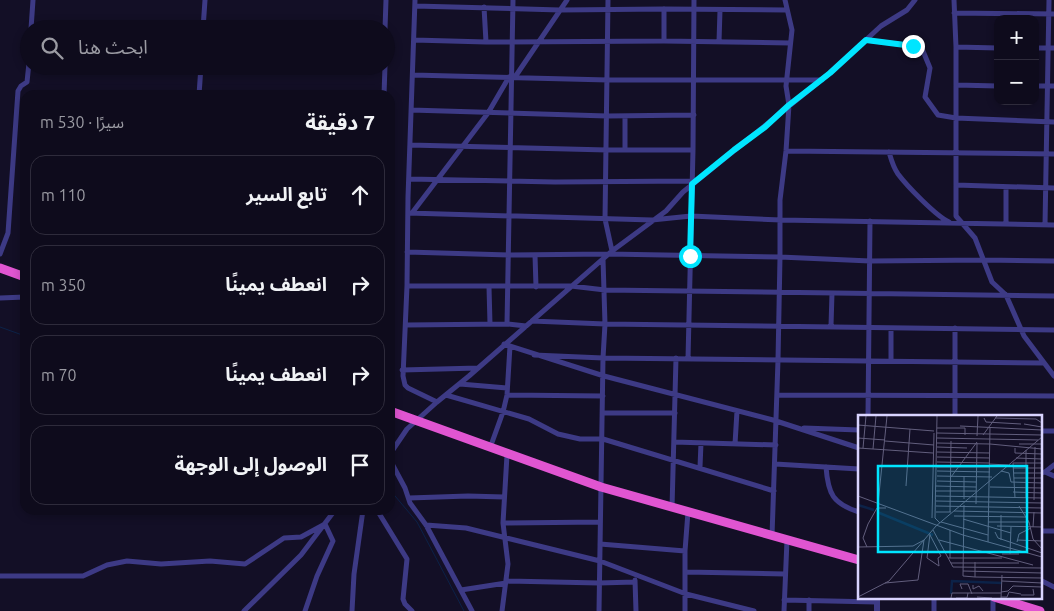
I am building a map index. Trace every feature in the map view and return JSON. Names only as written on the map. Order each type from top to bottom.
[{"type":"highway","points":[[0,268],[20,275]]},
{"type":"highway","points":[[395,414],[601,486],[672,508],[858,560]]},
{"type":"highway","points":[[997,598],[1040,611]]},
{"type":"street","points":[[32,20],[33,0]]},
{"type":"street","points":[[204,20],[205,0]]},
{"type":"street","points":[[385,20],[386,0]]},
{"type":"street","points":[[507,324],[513,0]]},
{"type":"street","points":[[410,213],[438,180],[488,113],[567,0]]},
{"type":"street","points":[[608,0],[608,116],[605,219],[610,253]]},
{"type":"street","points":[[688,358],[694,115],[694,0]]},
{"type":"street","points":[[772,536],[780,292],[780,190],[786,151],[789,105],[786,86],[791,26],[785,0]]},
{"type":"street","points":[[395,446],[406,429],[507,345],[571,286],[610,253],[666,211],[692,183],[765,127],[789,105],[822,80],[881,26],[907,10],[915,0]]},
{"type":"street","points":[[954,0],[956,48],[956,216],[975,238],[992,282],[1006,295],[1021,329],[1043,363],[1054,376]]},
{"type":"street","points":[[1044,225],[1045,154],[1051,86],[1051,14],[1049,0]]},
{"type":"street","points":[[437,402],[408,388],[403,381],[402,370],[406,325],[407,252],[410,213],[409,179],[415,3],[560,10],[786,10]]},
{"type":"street","points":[[484,7],[486,42]]},
{"type":"street","points":[[664,9],[664,41]]},
{"type":"street","points":[[719,42],[720,10]]},
{"type":"street","points":[[954,13],[1051,14]]},
{"type":"street","points":[[414,40],[790,43]]},
{"type":"street","points":[[866,40],[913,46],[923,51],[930,68],[926,99],[938,115],[956,118],[1054,122]]},
{"type":"street","points":[[956,48],[994,48]]},
{"type":"street","points":[[0,254],[8,233],[18,91],[27,82],[28,75]]},
{"type":"street","points":[[199,90],[200,75]]},
{"type":"street","points":[[384,90],[385,75]]},
{"type":"street","points":[[413,75],[608,80],[822,80]]},
{"type":"street","points":[[956,86],[994,86]]},
{"type":"street","points":[[411,110],[608,116],[694,115]]},
{"type":"street","points":[[625,116],[625,150]]},
{"type":"street","points":[[410,145],[510,146],[607,150],[693,150]]},
{"type":"street","points":[[786,151],[1054,154]]},
{"type":"street","points":[[889,152],[893,165],[903,180],[940,217],[950,223]]},
{"type":"street","points":[[409,179],[510,182],[692,183]]},
{"type":"street","points":[[956,185],[1054,188]]},
{"type":"street","points":[[1006,186],[1006,224]]},
{"type":"street","points":[[410,213],[652,220],[691,216],[781,220],[1054,225]]},
{"type":"street","points":[[868,415],[870,221]]},
{"type":"street","points":[[407,252],[509,256],[610,253],[870,261],[984,260],[1054,262]]},
{"type":"street","points":[[535,255],[536,287]]},
{"type":"street","points":[[599,611],[605,324],[603,259]]},
{"type":"street","points":[[407,286],[571,286],[605,290],[1054,296]]},
{"type":"street","points":[[490,287],[490,324]]},
{"type":"street","points":[[831,326],[832,293]]},
{"type":"street","points":[[0,298],[20,297]]},
{"type":"street","points":[[532,321],[605,324],[1054,330]]},
{"type":"street","points":[[406,325],[507,324],[526,326]]},
{"type":"street","points":[[891,328],[892,361]]},
{"type":"street","points":[[955,328],[955,415]]},
{"type":"street","points":[[507,345],[604,376],[776,422],[858,448]]},
{"type":"street","points":[[490,448],[503,412],[507,392],[507,345]]},
{"type":"street","points":[[534,355],[603,358],[1043,363]]},
{"type":"street","points":[[672,508],[676,358]]},
{"type":"street","points":[[402,370],[478,368]]},
{"type":"street","points":[[459,384],[507,392],[603,396]]},
{"type":"street","points":[[446,395],[529,419],[558,434],[580,439],[603,439],[674,459],[774,491]]},
{"type":"street","points":[[777,395],[1054,396]]},
{"type":"street","points":[[735,444],[737,411]]},
{"type":"street","points":[[603,414],[675,413]]},
{"type":"street","points":[[796,428],[858,430]]},
{"type":"street","points":[[674,442],[776,445]]},
{"type":"street","points":[[700,467],[701,443]]},
{"type":"street","points":[[502,611],[508,555],[503,523],[507,454]]},
{"type":"street","points":[[775,464],[858,469]]},
{"type":"street","points":[[1043,472],[1054,465]]},
{"type":"street","points":[[826,467],[829,490],[834,499],[841,505],[858,512]]},
{"type":"street","points":[[395,469],[417,516],[426,525],[472,611]]},
{"type":"street","points":[[1043,472],[1054,476]]},
{"type":"street","points":[[409,498],[504,497]]},
{"type":"street","points":[[685,611],[685,551],[688,512]]},
{"type":"street","points":[[244,611],[291,566],[331,515]]},
{"type":"street","points":[[352,611],[355,569],[362,515]]},
{"type":"street","points":[[380,515],[407,559],[403,599],[412,611]]},
{"type":"street","points":[[503,523],[600,522]]},
{"type":"street","points":[[0,576],[83,576],[107,565],[128,561],[168,564],[210,561],[245,564],[284,538],[301,537],[325,524]]},
{"type":"street","points":[[305,611],[317,576],[333,541],[325,524]]},
{"type":"street","points":[[426,525],[460,527],[600,561],[686,594],[754,611]]},
{"type":"street","points":[[784,611],[784,574],[787,540]]},
{"type":"street","points":[[600,544],[685,551]]},
{"type":"street","points":[[686,572],[784,574]]},
{"type":"street","points":[[635,574],[636,611]]},
{"type":"street","points":[[1042,581],[1054,587]]},
{"type":"street","points":[[461,590],[506,582],[635,582]]},
{"type":"street","points":[[934,598],[934,611]]},
{"type":"street","points":[[993,611],[994,598]]},
{"type":"street","points":[[784,600],[877,600],[877,611]]},
{"type":"street","points":[[809,600],[809,611]]},
{"type":"waterway","points":[[0,327],[20,334]]},
{"type":"waterway","points":[[395,496],[417,522],[464,611]]},
{"type":"route","points":[[690,256],[692,184],[840,65],[866,40],[913,46]]}]
